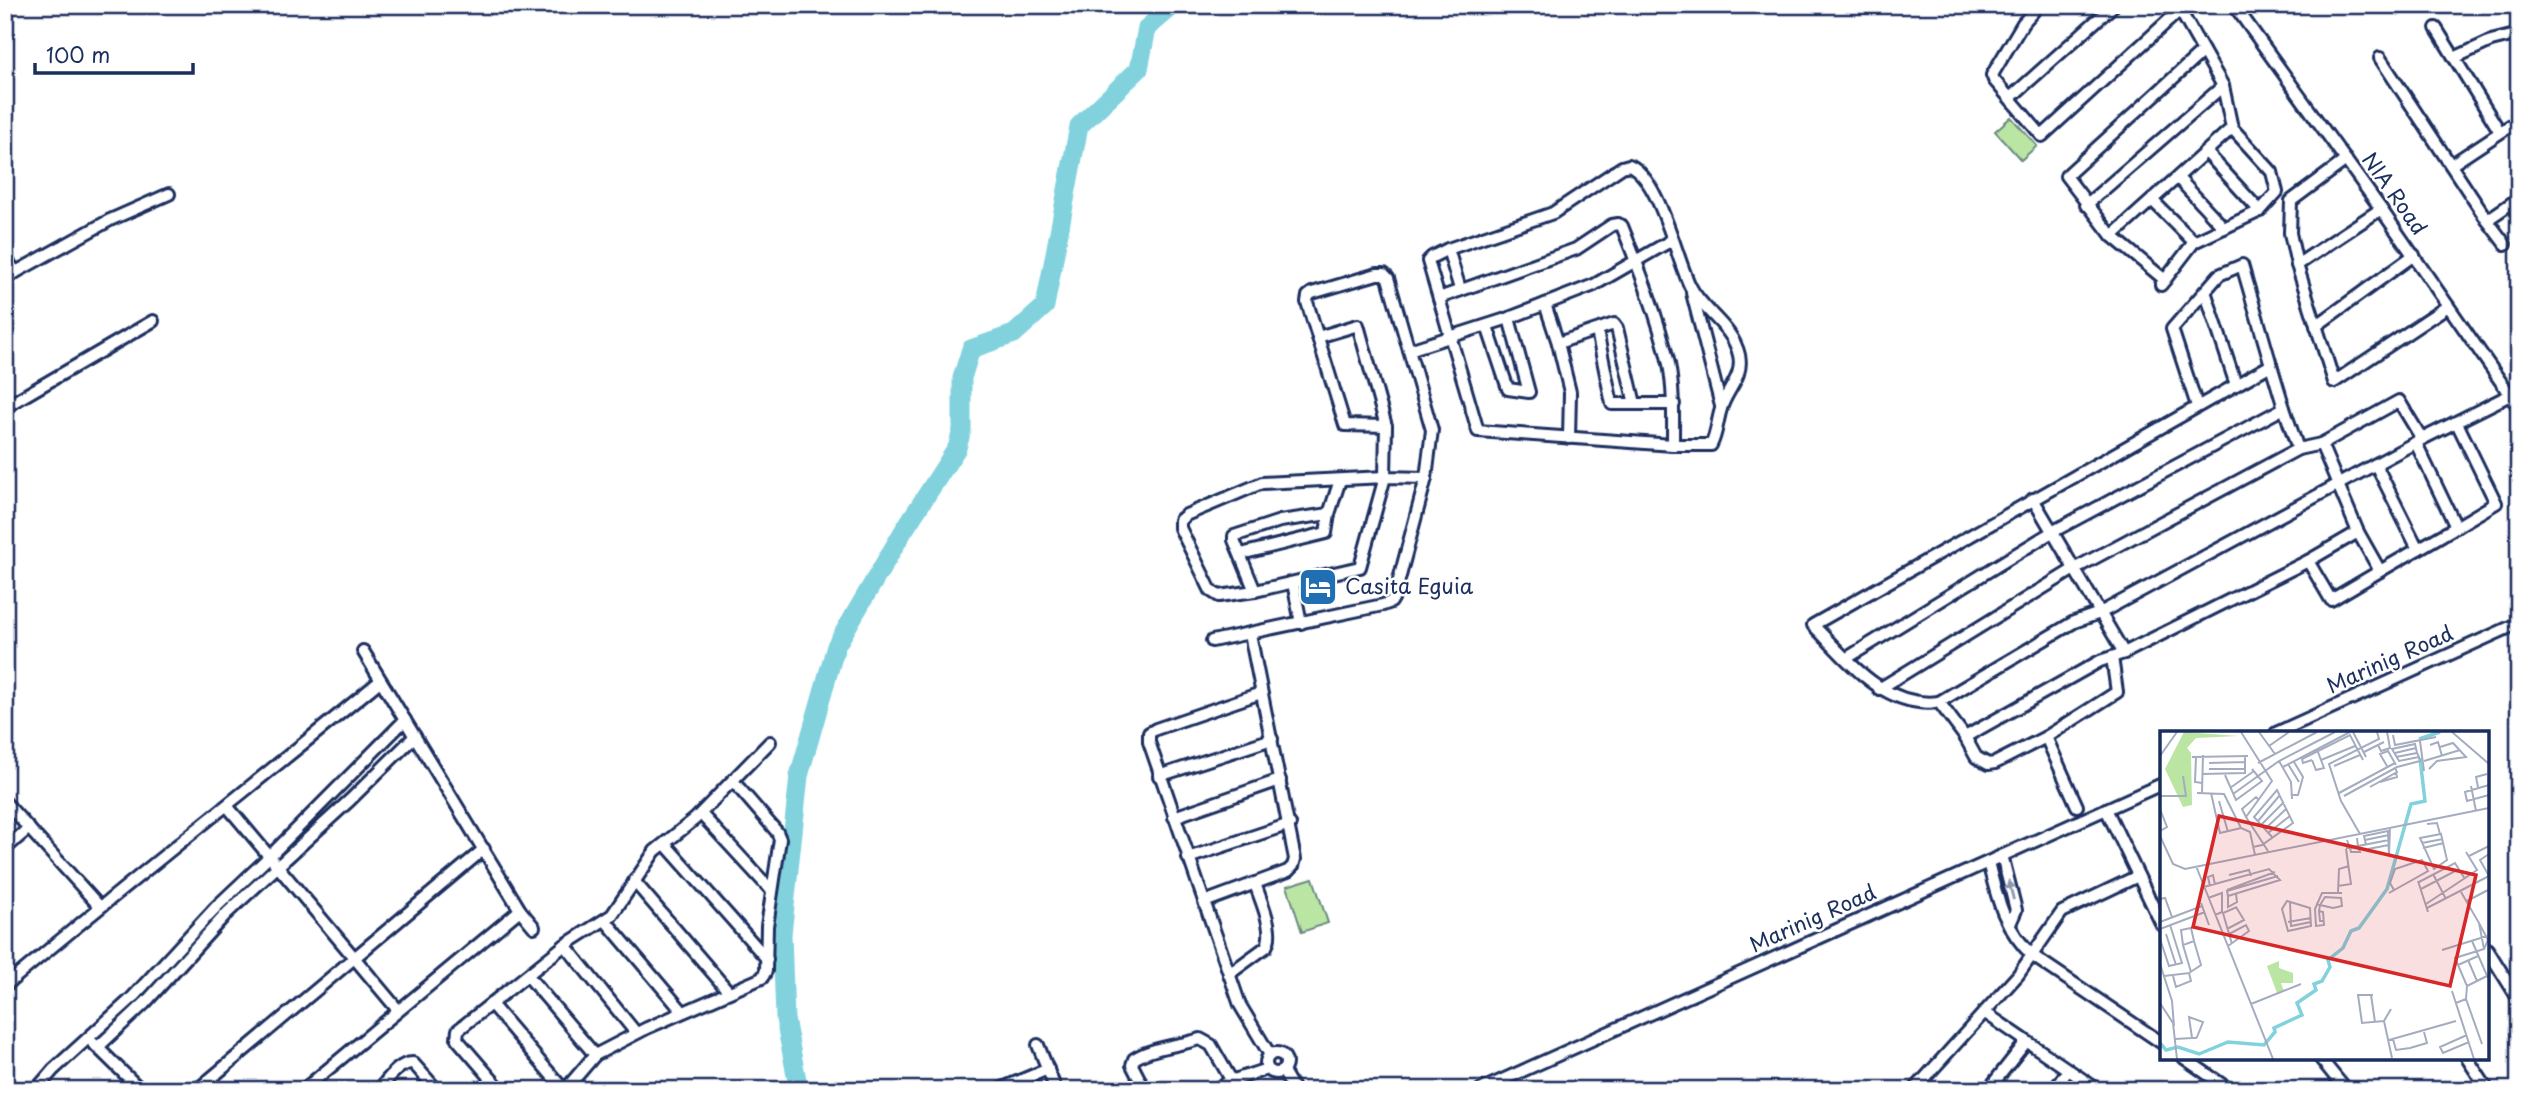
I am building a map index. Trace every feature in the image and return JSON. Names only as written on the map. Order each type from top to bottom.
[{"type":"street","points":[[2039,5],[2023,23],[1993,70],[1994,80],[2042,136],[2178,8],[2203,51],[2223,86],[2232,128],[2272,172],[2277,192],[2260,211],[2194,242],[2163,282],[2112,236],[2066,176],[2203,51]]},
{"type":"street","points":[[2010,99],[2114,5]]},
{"type":"street","name":"NIA Road","points":[[2234,5],[2414,255],[2519,408]]},
{"type":"street","points":[[2436,28],[2500,132]]},
{"type":"street","points":[[2454,58],[2491,41],[2519,34]]},
{"type":"street","points":[[2380,58],[2505,244]]},
{"type":"street","points":[[2087,205],[2223,86]]},
{"type":"street","points":[[2451,164],[2519,120]]},
{"type":"street","points":[[2112,236],[2232,128]]},
{"type":"street","points":[[2207,153],[2260,211]]},
{"type":"street","points":[[2346,160],[2291,201],[2290,233],[2297,265],[2334,382],[2448,306]]},
{"type":"street","points":[[1691,289],[1733,336],[1740,358],[1738,378],[1721,406],[1711,445],[1673,445],[1478,431],[1428,261],[1448,249],[1553,213],[1622,167],[1634,167],[1651,184],[1691,289],[1721,406]]},
{"type":"street","points":[[2178,178],[2224,228]]},
{"type":"street","points":[[5,279],[110,220],[169,194]]},
{"type":"street","points":[[2487,220],[2519,198]]},
{"type":"street","points":[[2153,201],[2194,242]]},
{"type":"street","points":[[2297,265],[2381,209]]},
{"type":"street","points":[[1439,298],[1576,249],[1618,223],[1622,226],[1635,260],[1669,365],[1674,404],[1673,445]]},
{"type":"street","points":[[1409,350],[1488,326],[1594,285],[1672,240]]},
{"type":"street","points":[[1448,249],[1460,289]]},
{"type":"street","points":[[2316,326],[2414,255]]},
{"type":"street","points":[[5,258],[16,272]]},
{"type":"street","points":[[2197,406],[2172,329],[2219,275],[2242,265],[2298,449]]},
{"type":"street","points":[[1212,641],[1301,624],[1391,602],[1426,478],[1432,430],[1388,278],[1384,274],[1377,274],[1308,296],[1307,302],[1345,425],[1386,426]]},
{"type":"street","points":[[2205,291],[2236,385]]},
{"type":"street","points":[[1545,304],[1570,392],[1569,438]]},
{"type":"street","points":[[1488,326],[1508,390],[1532,392],[1509,318]]},
{"type":"street","points":[[5,407],[153,320]]},
{"type":"street","points":[[1558,343],[1614,324],[1635,404]]},
{"type":"street","points":[[1318,337],[1358,325],[1386,426],[1385,477],[1360,566],[1255,591],[1214,595],[1180,528],[1180,520],[1186,515],[1262,483],[1385,477],[1426,478]]},
{"type":"street","points":[[1597,331],[1612,404],[1674,404]]},
{"type":"street","points":[[2271,365],[1813,625],[1879,689],[1903,700],[1923,704],[1939,702],[2074,622],[2100,613],[2419,441],[2510,395]]},
{"type":"street","points":[[1879,689],[2074,569],[2298,449],[2321,444],[2399,401],[2456,527]]},
{"type":"street","points":[[1847,658],[2052,532],[2284,408]]},
{"type":"street","points":[[2308,561],[2331,600],[2496,503],[2457,422]]},
{"type":"street","points":[[2321,444],[2358,532],[2381,571]]},
{"type":"street","points":[[2376,465],[2418,549]]},
{"type":"street","points":[[1241,554],[1326,533],[1340,480]]},
{"type":"street","points":[[2033,499],[2124,653]]},
{"type":"street","points":[[1255,591],[1234,536],[1280,521],[1329,514]]},
{"type":"street","points":[[1965,737],[2100,662],[2124,653],[2308,561],[2358,532]]},
{"type":"street","points":[[1293,583],[1301,624]]},
{"type":"street","name":"Marinig Road","points":[[2280,731],[2519,623]]},
{"type":"street","points":[[1204,902],[1288,871],[1295,859],[1250,634]]},
{"type":"street","points":[[363,651],[520,910],[534,928]]},
{"type":"street","points":[[1939,702],[1976,757],[1988,764],[1995,763],[2046,737],[2117,692],[2112,657]]},
{"type":"street","points":[[5,986],[380,681]]},
{"type":"street","points":[[1261,693],[1149,733],[1149,742],[1240,1005],[1270,1055]]},
{"type":"street","points":[[36,1090],[53,1070],[131,999],[216,907],[405,720]]},
{"type":"street","points":[[98,1047],[145,1003],[227,913],[415,736]]},
{"type":"street","points":[[2046,737],[2077,806]]},
{"type":"street","points":[[1159,776],[1272,739]]},
{"type":"street","points":[[495,1088],[456,1035],[458,1030],[565,945],[605,920],[620,907],[655,851],[701,814],[770,742]]},
{"type":"street","points":[[1174,817],[1280,780]]},
{"type":"street","points":[[491,1004],[565,1090],[595,1055],[636,1033],[762,978],[766,971],[767,926],[780,839],[733,781]]},
{"type":"street","name":"Marinig Road","points":[[1480,1090],[2160,785]]},
{"type":"street","points":[[5,802],[100,907]]},
{"type":"street","points":[[228,807],[398,1010]]},
{"type":"street","points":[[2106,809],[2160,921]]},
{"type":"street","points":[[701,814],[772,891]]},
{"type":"street","points":[[1188,858],[1290,824]]},
{"type":"street","points":[[5,849],[29,828]]},
{"type":"street","points":[[665,844],[767,959]]},
{"type":"street","points":[[197,1090],[484,849]]},
{"type":"street","points":[[2002,855],[2016,910],[2010,924]]},
{"type":"street","points":[[1988,862],[2001,913],[2018,941],[2033,956],[2160,1042]]},
{"type":"street","points":[[1914,1090],[2033,956],[2062,912],[2138,876]]},
{"type":"street","points":[[634,881],[729,992]]},
{"type":"street","points":[[1229,974],[1266,947],[1269,941],[1269,932],[1255,883]]},
{"type":"street","points":[[303,1090],[520,910]]},
{"type":"street","points":[[605,920],[683,1012]]},
{"type":"street","points":[[565,945],[636,1033]]},
{"type":"street","points":[[2489,952],[2519,1000]]},
{"type":"street","points":[[528,976],[595,1055]]},
{"type":"street","points":[[1984,1012],[2098,1090]]},
{"type":"street","points":[[89,1039],[141,1090]]},
{"type":"street","points":[[1145,1090],[1132,1065],[1134,1059],[1154,1050],[1200,1039],[1211,1045],[1234,1085]]},
{"type":"street","points":[[1988,1090],[2026,1042]]},
{"type":"street","points":[[1038,1045],[1056,1090]]},
{"type":"street","points":[[1277,1053],[1283,1056],[1286,1065],[1283,1071],[1276,1073],[1267,1069],[1265,1063],[1270,1055],[1277,1053]]},
{"type":"street","points":[[2187,1060],[2230,1090]]},
{"type":"street","points":[[2321,1060],[2346,1090]]},
{"type":"street","points":[[2468,1060],[2488,1090]]},
{"type":"street","points":[[379,1090],[398,1068],[406,1063],[413,1063],[437,1090]]},
{"type":"street","points":[[998,1090],[1048,1069]]},
{"type":"street","points":[[1214,1090],[1234,1085],[1267,1069]]},
{"type":"street","points":[[2054,1090],[2068,1070]]},
{"type":"street","points":[[1283,1071],[1294,1090]]},
{"type":"green space","points":[[2011,117],[2037,146],[2021,160],[1995,131]]},
{"type":"green space","points":[[1313,878],[1328,923],[1302,932],[1287,886]]},
{"type":"waterway","points":[[799,1090],[785,1019],[782,934],[799,776],[836,646],[904,530],[957,448],[962,430],[962,378],[971,349],[1014,334],[1045,306],[1079,126],[1139,69],[1147,28],[1174,5]]},
{"type":"place","name":"Casita Eguia","points":[[1318,587]]}]
